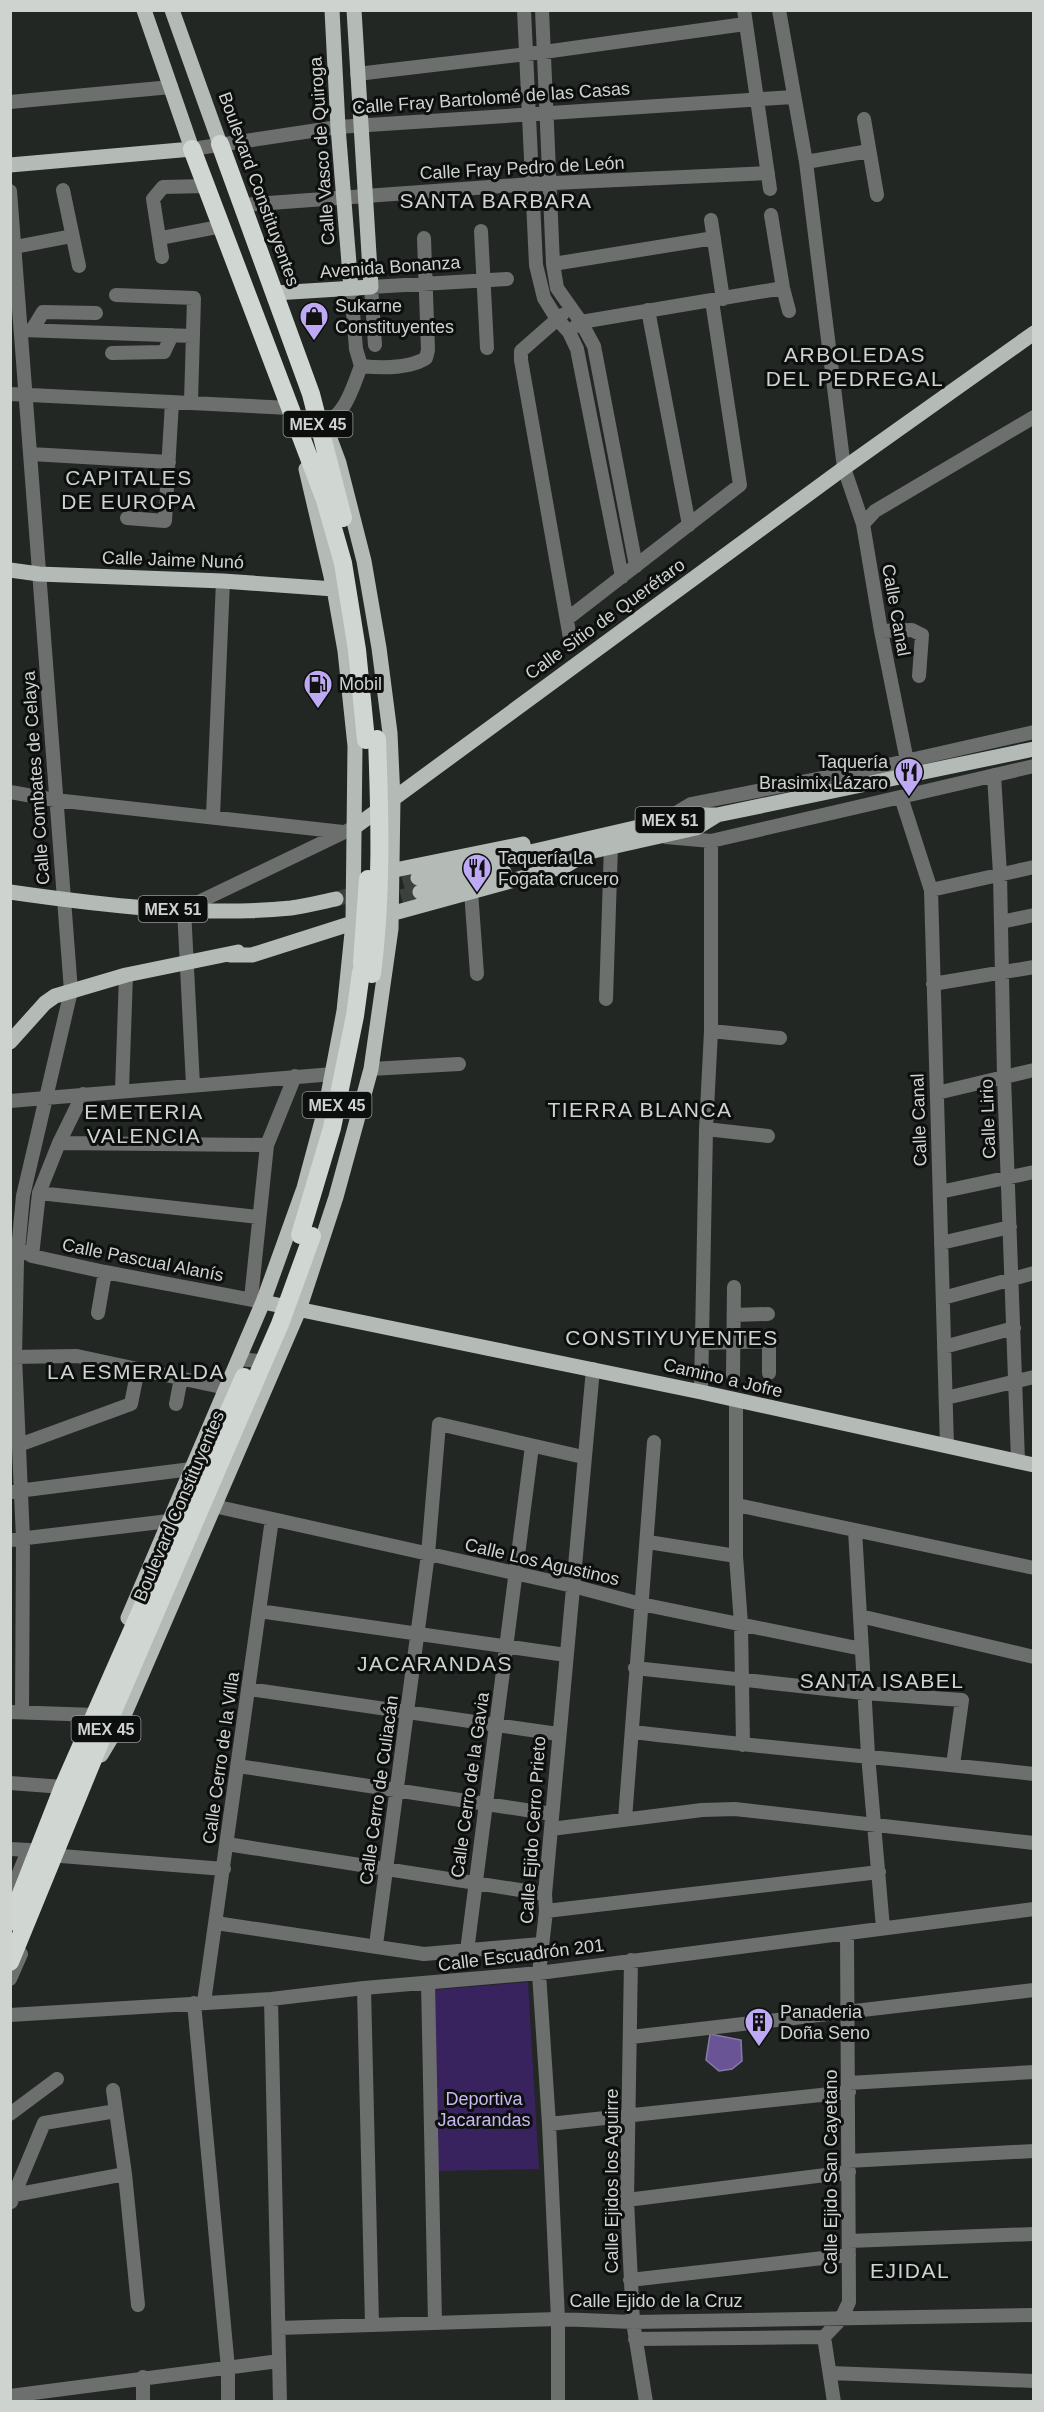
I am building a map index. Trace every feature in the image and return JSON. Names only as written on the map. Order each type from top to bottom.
[{"type":"highway","name":"Boulevard Constituyentes","points":[[220,144],[322,425],[354,563],[363,650]]},
{"type":"highway","name":"Boulevard Constituyentes","points":[[10,1922],[52,1835],[82,1789],[110,1718],[297,1280],[326,1194],[355,1078],[366,1019],[378,928],[380,864],[378,739],[363,650],[343,563],[325,500],[192,149]]},
{"type":"highway","name":"Boulevard Constituyentes","points":[[10,1962],[52,1835],[63,1787],[117,1669],[205,1499]]},
{"type":"main road","name":"Boulevard Constituyentes","points":[[144,10],[192,149]]},
{"type":"main road","name":"Boulevard Constituyentes","points":[[172,10],[220,144]]},
{"type":"main road","name":"Calle Vasco de Quiroga","points":[[332,10],[338,127],[351,288]]},
{"type":"main road","points":[[354,10],[371,287]]},
{"type":"main road","points":[[10,165],[192,149]]},
{"type":"main road","name":"Avenida Bonanza","points":[[275,293],[371,287]]},
{"type":"main road","name":"Calle Sitio de Querétaro","points":[[349,830],[844,468],[1034,333]]},
{"type":"main road","points":[[117,1669],[127,1620],[239,1359],[257,1300],[304,1188],[333,1074],[344,1011],[349,920],[354,881],[349,830],[355,746],[345,651],[334,589],[315,502],[290,408]]},
{"type":"main road","points":[[205,1499],[271,1376],[299,1310],[336,1197],[370,1069],[392,914],[393,799],[390,733],[381,659],[364,561],[339,463],[322,425]]},
{"type":"main road","name":"Calle Jaime Nunó","points":[[10,570],[39,574],[223,581],[334,589]]},
{"type":"main road","name":"MEX 51","points":[[658,829],[588,852],[419,885],[624,832],[658,829],[696,828],[717,815],[1034,749]]},
{"type":"main road","points":[[354,881],[393,870],[587,831],[624,832]]},
{"type":"main road","points":[[10,1042],[45,1003],[55,996],[126,975],[230,955],[252,955],[349,920],[392,914],[565,866],[588,852]]},
{"type":"main road","name":"MEX 51","points":[[10,892],[64,900],[184,909],[294,908],[336,899]]},
{"type":"main road","name":"Camino a Jofre","points":[[257,1300],[701,1392],[1034,1465]]},
{"type":"street","points":[[524,10],[536,265],[544,298],[557,320],[569,332],[582,367],[622,577]]},
{"type":"street","points":[[542,10],[553,264],[557,288],[581,322],[594,346],[636,566]]},
{"type":"street","name":"Calle Canal","points":[[779,10],[806,162],[844,468],[863,524],[880,631],[907,761]]},
{"type":"street","points":[[357,74],[544,52],[745,17],[770,189]]},
{"type":"street","points":[[10,102],[171,87]]},
{"type":"street","name":"Calle Fray Bartolomé de las Casas","points":[[192,149],[360,125],[793,97]]},
{"type":"street","points":[[864,119],[877,195]]},
{"type":"street","points":[[806,162],[869,151]]},
{"type":"street","name":"Calle Fray Pedro de León","points":[[242,206],[532,184],[768,173]]},
{"type":"street","points":[[162,257],[161,238],[153,199],[163,187],[207,186]]},
{"type":"street","points":[[63,190],[79,266]]},
{"type":"street","name":"Calle Combates de Celaya","points":[[10,191],[15,247],[27,330],[26,395],[71,991],[23,1196],[14,1253],[13,1357],[19,1445],[16,1491],[16,1712]]},
{"type":"street","points":[[771,215],[789,311]]},
{"type":"street","points":[[567,619],[740,485],[717,300],[711,220]]},
{"type":"street","points":[[161,238],[223,226]]},
{"type":"street","points":[[481,231],[487,348]]},
{"type":"street","points":[[15,247],[72,236]]},
{"type":"street","points":[[361,366],[376,368],[416,365],[426,358],[428,350],[424,238]]},
{"type":"street","points":[[553,264],[714,238]]},
{"type":"street","name":"Avenida Bonanza","points":[[371,287],[507,279]]},
{"type":"street","points":[[371,287],[375,345]]},
{"type":"street","points":[[322,425],[334,418],[344,406],[361,366],[356,349],[351,288]]},
{"type":"street","points":[[569,332],[581,322],[783,288]]},
{"type":"street","points":[[116,295],[194,298],[191,402]]},
{"type":"street","points":[[570,308],[521,351],[570,638]]},
{"type":"street","points":[[648,310],[689,525]]},
{"type":"street","points":[[27,330],[43,312],[96,313]]},
{"type":"street","points":[[27,330],[193,336]]},
{"type":"street","points":[[112,353],[164,352],[172,335]]},
{"type":"street","points":[[10,394],[290,408]]},
{"type":"street","points":[[128,518],[165,521],[172,402]]},
{"type":"street","points":[[863,524],[875,511],[1034,417]]},
{"type":"street","points":[[31,454],[169,462]]},
{"type":"street","points":[[213,816],[223,581]]},
{"type":"street","points":[[880,631],[912,630],[922,635],[919,676]]},
{"type":"street","points":[[658,829],[691,804],[907,761],[1034,732]]},
{"type":"street","points":[[658,829],[711,841],[1034,766]]},
{"type":"street","name":"Calle Lirio","points":[[994,775],[1000,874],[1004,1077],[1018,1461]]},
{"type":"street","points":[[10,792],[55,800],[349,830]]},
{"type":"street","name":"Calle Canal","points":[[901,797],[931,890],[947,1446]]},
{"type":"street","name":"Calle Sitio de Querétaro","points":[[184,909],[349,830]]},
{"type":"street","points":[[701,1392],[706,1130],[711,1031],[711,841]]},
{"type":"street","points":[[606,999],[611,846]]},
{"type":"street","points":[[931,890],[1034,867]]},
{"type":"street","points":[[471,891],[477,974]]},
{"type":"street","points":[[184,909],[193,1085]]},
{"type":"street","points":[[1001,922],[1034,915]]},
{"type":"street","points":[[933,984],[1034,967]]},
{"type":"street","points":[[122,1090],[126,975]]},
{"type":"street","points":[[711,1031],[780,1038]]},
{"type":"street","points":[[370,1069],[459,1064]]},
{"type":"street","points":[[937,1093],[1034,1070]]},
{"type":"street","points":[[10,1101],[333,1074]]},
{"type":"street","points":[[257,1300],[258,1217],[267,1145],[295,1076]]},
{"type":"street","points":[[32,1256],[39,1193],[59,1143],[83,1094]]},
{"type":"street","points":[[706,1130],[768,1136]]},
{"type":"street","points":[[59,1143],[267,1145]]},
{"type":"street","points":[[940,1192],[1034,1172]]},
{"type":"street","points":[[39,1193],[258,1217]]},
{"type":"street","points":[[941,1244],[1010,1227]]},
{"type":"street","name":"Calle Pascual Alanís","points":[[14,1253],[257,1300]]},
{"type":"street","points":[[98,1313],[105,1272]]},
{"type":"street","points":[[943,1298],[1034,1273]]},
{"type":"street","points":[[733,1375],[734,1287]]},
{"type":"street","points":[[734,1315],[768,1314]]},
{"type":"street","points":[[944,1347],[1014,1328]]},
{"type":"street","points":[[702,1343],[769,1341],[769,1373]]},
{"type":"street","points":[[13,1357],[77,1356],[226,1388]]},
{"type":"street","points":[[239,1359],[259,1361],[271,1376]]},
{"type":"street","points":[[19,1445],[131,1404],[138,1369]]},
{"type":"street","name":"Calle Ejido Cerro Prieto","points":[[558,2402],[558,2319],[539,1973],[546,1911],[545,1894],[558,1734],[592,1369]]},
{"type":"street","points":[[946,1398],[1034,1377]]},
{"type":"street","points":[[176,1404],[181,1378]]},
{"type":"street","points":[[736,1401],[736,1556],[741,1624],[743,1745]]},
{"type":"street","name":"Calle Cerro de Culiacán","points":[[376,1945],[428,1554],[439,1424],[532,1446]]},
{"type":"street","points":[[625,1819],[654,1442]]},
{"type":"street","points":[[532,1446],[583,1457]]},
{"type":"street","name":"Calle Cerro de la Gavia","points":[[467,1951],[532,1446]]},
{"type":"street","points":[[16,1491],[191,1469]]},
{"type":"street","name":"Calle Los Agustinos","points":[[205,1499],[272,1519],[573,1586],[641,1604],[862,1649]]},
{"type":"street","points":[[737,1505],[1034,1568]]},
{"type":"street","name":"Calle Cerro de la Villa","points":[[228,2402],[228,2368],[199,2002],[216,1923],[272,1519]]},
{"type":"street","points":[[17,1539],[169,1521]]},
{"type":"street","points":[[855,1530],[868,1755],[883,1928]]},
{"type":"street","points":[[648,1542],[736,1556]]},
{"type":"street","points":[[260,1611],[566,1655]]},
{"type":"street","points":[[860,1616],[1034,1657]]},
{"type":"street","points":[[635,1668],[864,1693],[962,1700],[953,1765]]},
{"type":"street","points":[[249,1689],[558,1734]]},
{"type":"street","points":[[16,1712],[95,1715]]},
{"type":"street","points":[[633,1732],[1034,1774]]},
{"type":"street","points":[[238,1766],[552,1814]]},
{"type":"street","points":[[10,1783],[63,1787]]},
{"type":"street","points":[[551,1829],[702,1810],[735,1809],[1034,1844]]},
{"type":"street","points":[[10,1895],[29,1850],[52,1835],[61,1856],[10,1979]]},
{"type":"street","points":[[227,1844],[545,1894]]},
{"type":"street","points":[[10,1848],[29,1850]]},
{"type":"street","points":[[61,1856],[224,1869]]},
{"type":"street","points":[[546,1911],[879,1872]]},
{"type":"street","name":"Calle Escuadrón 201","points":[[10,2015],[271,1999],[364,1988],[539,1973],[1034,1909]]},
{"type":"street","points":[[216,1923],[376,1945],[424,1954],[541,1944]]},
{"type":"street","name":"Calle Ejido San Cayetano","points":[[824,2337],[841,2319],[849,2301],[847,1934]]},
{"type":"street","name":"Calle Ejidos los Aguirre","points":[[631,1960],[632,2037],[627,2200],[633,2322],[646,2402]]},
{"type":"street","points":[[428,1983],[435,2323]]},
{"type":"street","points":[[364,1988],[372,2324]]},
{"type":"street","points":[[632,2037],[1034,1990]]},
{"type":"street","points":[[271,1999],[280,2402]]},
{"type":"street","points":[[549,2124],[849,2087],[1034,2072]]},
{"type":"street","points":[[10,2114],[57,2079]]},
{"type":"street","points":[[113,2090],[125,2174],[138,2305]]},
{"type":"street","points":[[26,2103],[44,2123]]},
{"type":"street","points":[[44,2123],[116,2111]]},
{"type":"street","points":[[13,2199],[44,2123]]},
{"type":"street","points":[[627,2200],[848,2167],[1034,2151]]},
{"type":"street","points":[[13,2199],[125,2174]]},
{"type":"street","points":[[630,2280],[849,2248],[1034,2234]]},
{"type":"street","name":"Calle Ejido de la Cruz","points":[[279,2328],[558,2319],[633,2322],[1034,2314]]},
{"type":"street","points":[[635,2339],[824,2337],[834,2402]]},
{"type":"street","points":[[10,2396],[279,2361]]},
{"type":"street","points":[[830,2373],[1034,2380]]},
{"type":"street","points":[[143,2377],[143,2402]]},
{"type":"green space","name":"Deportiva Jacarandas","points":[[528,1982],[539,2169],[432,2171],[433,1990]]},
{"type":"shaded area","points":[[710,2034],[741,2040],[742,2061],[732,2069],[719,2071],[706,2060]]},
{"type":"tunnel","points":[[336,899],[418,878]]},
{"type":"tunnel","points":[[379,903],[420,892]]},
{"type":"place","name":"Sukarne Constituyentes","points":[[314,342]]},
{"type":"place","name":"Mobil","points":[[318,710]]},
{"type":"place","name":"Taquería Brasimix Lázaro","points":[[909,798]]},
{"type":"place","name":"Taquería La Fogata crucero","points":[[477,894]]},
{"type":"place","name":"Panaderia Doña Seno","points":[[759,2048]]},
{"type":"district","name":"SANTA BARBARA","points":[[496,200]]},
{"type":"district","name":"ARBOLEDAS DEL PEDREGAL","points":[[855,366]]},
{"type":"district","name":"CAPITALES DE EUROPA","points":[[129,489]]},
{"type":"district","name":"TIERRA BLANCA","points":[[640,1109]]},
{"type":"district","name":"EMETERIA VALENCIA","points":[[144,1123]]},
{"type":"district","name":"CONSTIYUYENTES","points":[[672,1337]]},
{"type":"district","name":"LA ESMERALDA","points":[[136,1371]]},
{"type":"district","name":"JACARANDAS","points":[[435,1663]]},
{"type":"district","name":"SANTA ISABEL","points":[[882,1680]]},
{"type":"district","name":"EJIDAL","points":[[910,2270]]}]
